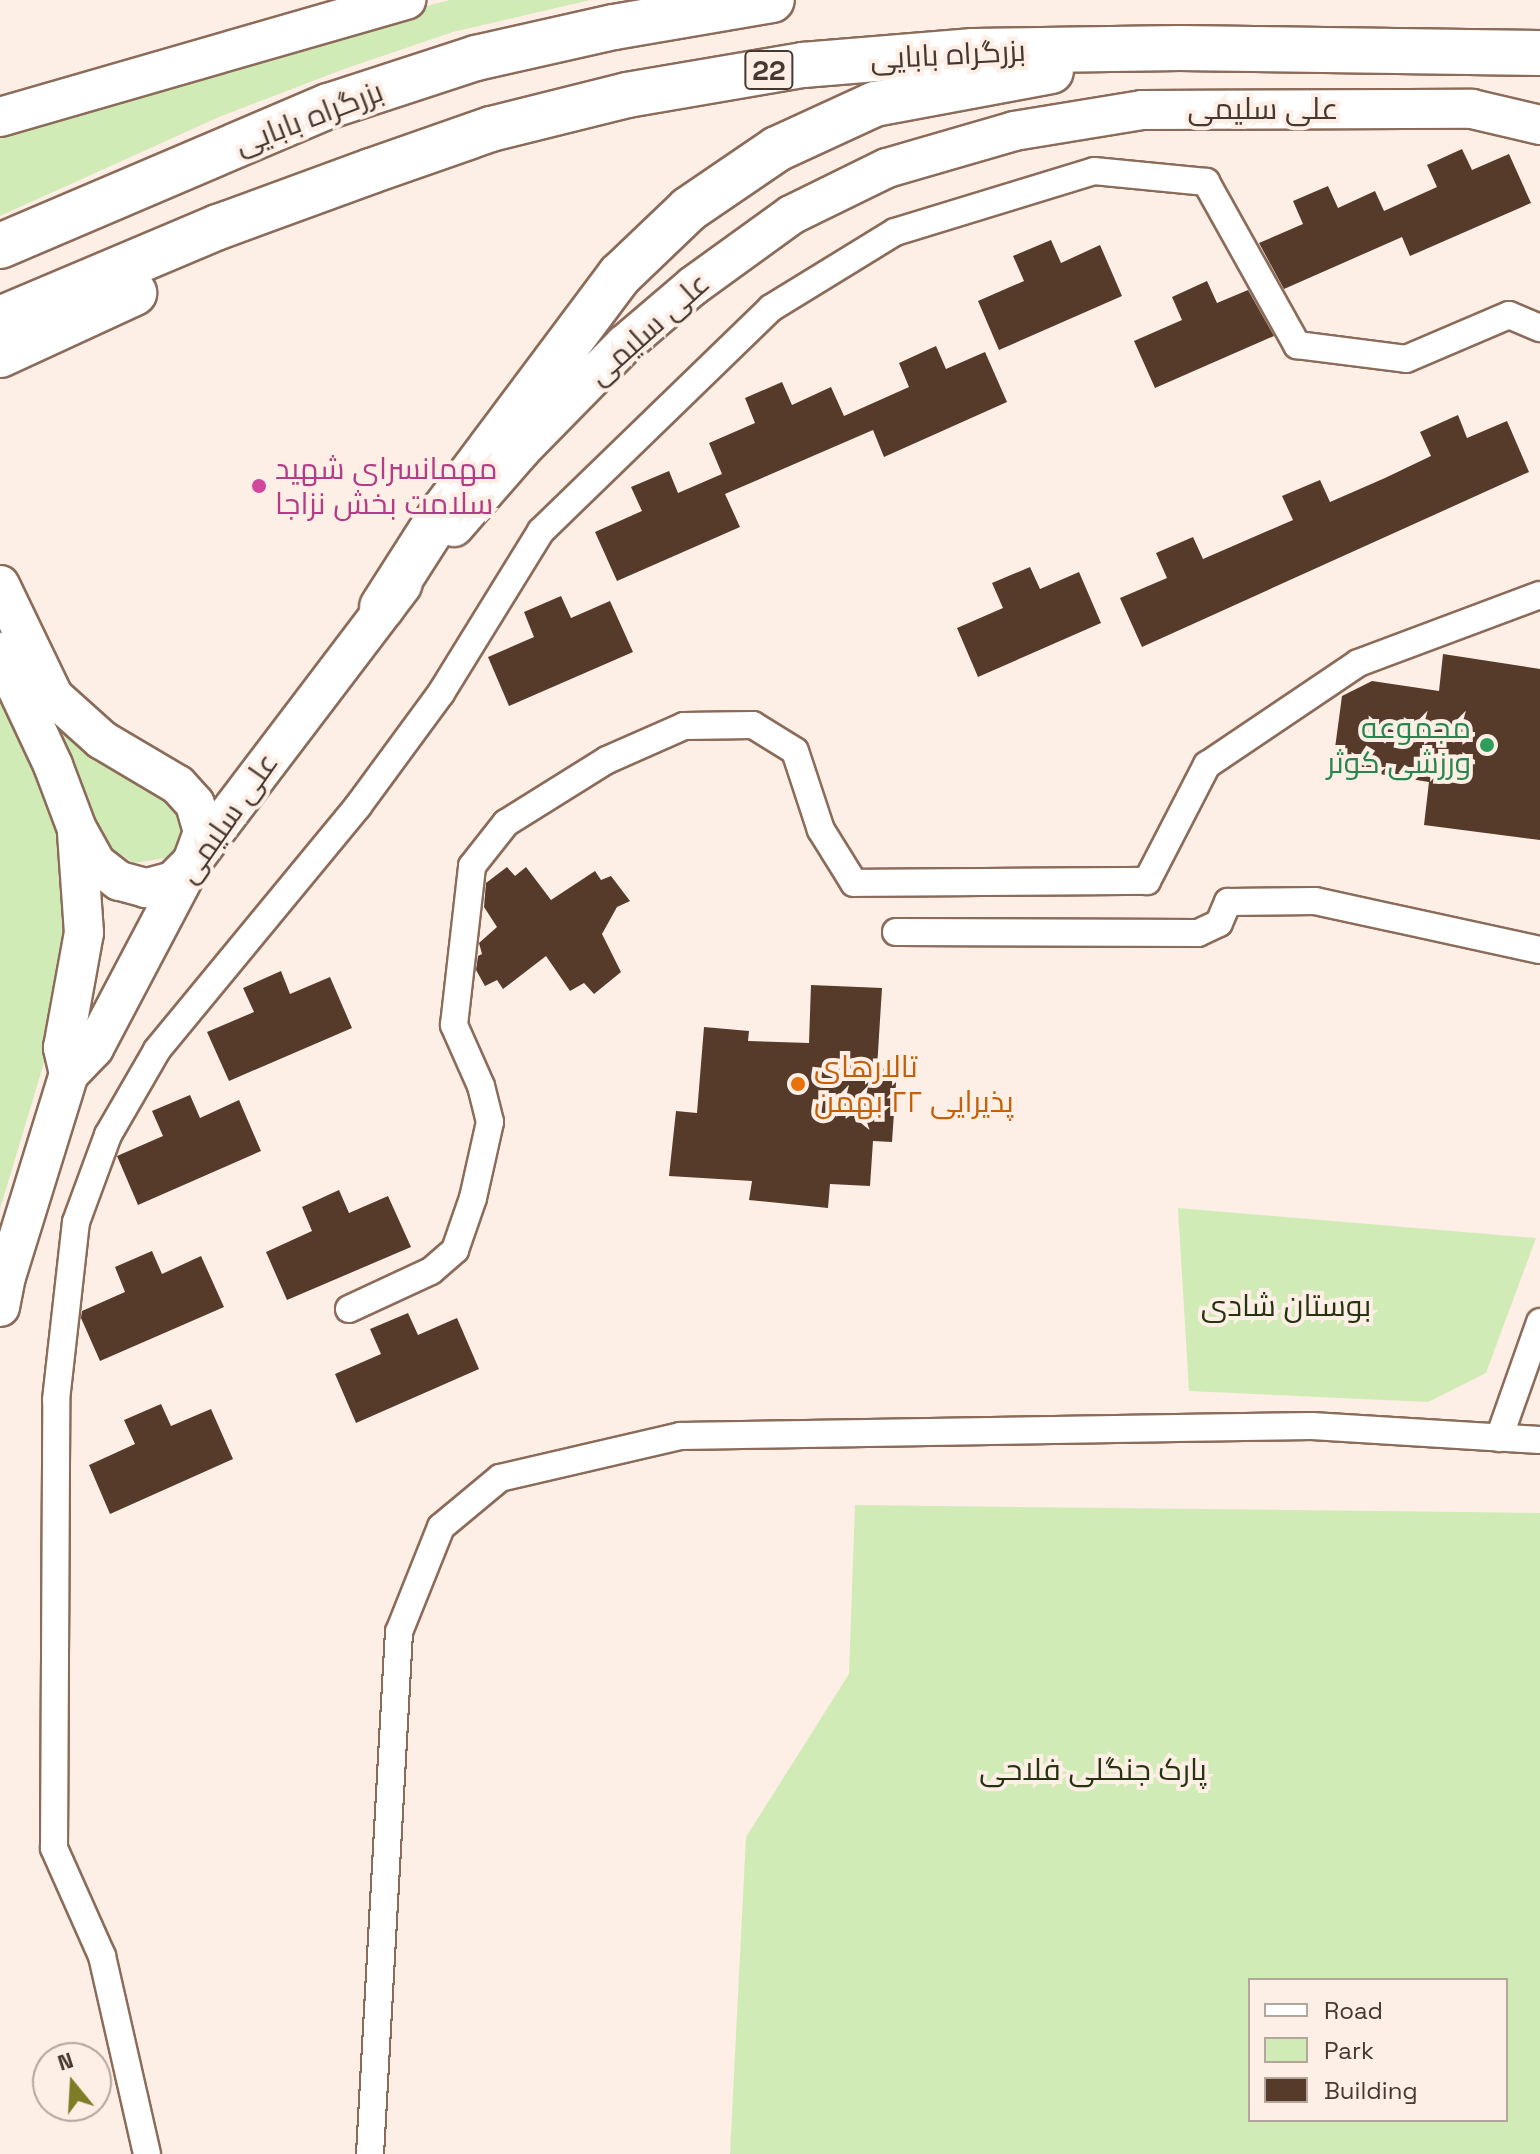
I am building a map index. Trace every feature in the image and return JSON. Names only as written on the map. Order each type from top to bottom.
[{"type":"highway","name":"بزرگراه بابایی","points":[[0,246],[329,106],[476,58],[614,27],[772,0]]},
{"type":"highway","name":"بزرگراه بابایی","points":[[0,319],[218,227],[371,171],[491,129],[627,95],[803,65],[973,51],[1180,48],[1540,53]]},
{"type":"highway","points":[[382,607],[444,510],[620,275],[689,209],[777,149],[875,104],[1180,48]]},
{"type":"highway","name":"بزرگراه بابایی","points":[[0,355],[228,247],[371,171]]},
{"type":"highway","points":[[0,368],[101,309]]},
{"type":"main road","points":[[0,117],[406,0]]},
{"type":"main road","name":"علی سلیمی","points":[[69,1074],[94,1048],[192,862],[382,607],[522,449],[647,325],[693,286],[791,215],[887,168],[1014,131],[1142,110],[1472,109],[1540,125]]},
{"type":"main road","points":[[0,585],[54,697],[102,740],[178,785],[195,804],[203,832],[192,862],[173,881],[146,888],[119,881],[96,863],[77,829],[53,765],[0,652]]},
{"type":"main road","points":[[0,1307],[6,1277],[69,1074],[63,1048],[84,933],[77,829]]},
{"type":"street","points":[[147,2154],[102,1956],[54,1848],[56,1400],[76,1222],[108,1135],[157,1050],[358,806],[441,693],[541,531],[771,308],[895,232],[1094,171],[1206,182],[1297,345],[1406,359],[1509,315],[1540,328]]},
{"type":"street","points":[[349,1309],[431,1271],[455,1250],[473,1198],[490,1122],[481,1086],[454,1025],[472,866],[506,823],[607,760],[684,726],[753,725],[795,751],[821,830],[854,883],[1147,881],[1207,765],[1358,663],[1540,595]]},
{"type":"street","points":[[896,932],[1198,933],[1219,923],[1228,902],[1315,901],[1540,950]]},
{"type":"street","points":[[1499,1438],[1540,1322]]},
{"type":"street","points":[[370,2154],[399,1632],[441,1527],[500,1478],[680,1436],[1312,1426],[1540,1440]]},
{"type":"green space","points":[[450,0],[590,0],[453,32],[344,69],[219,117],[0,216],[0,131],[353,25]]},
{"type":"green space","points":[[0,682],[59,830],[68,949],[55,1026],[0,1209]]},
{"type":"green space","points":[[42,703],[171,794],[185,828],[181,843],[165,858],[134,863],[116,852],[102,834]]},
{"type":"green space","name":"بوستان شادی","points":[[1178,1208],[1536,1238],[1486,1373],[1428,1402],[1189,1391]]},
{"type":"green space","name":"پارک جنگلی فلاحی","points":[[855,1505],[1540,1513],[1540,2154],[730,2154],[746,1837],[849,1674]]},
{"type":"building","points":[[1462,149],[1472,170],[1509,154],[1531,203],[1410,256],[1402,237],[1284,289],[1259,243],[1303,224],[1293,201],[1328,186],[1338,208],[1375,191],[1384,211],[1437,187],[1427,165]]},
{"type":"building","points":[[1051,240],[1061,263],[1100,245],[1122,296],[999,350],[978,301],[1024,281],[1013,256]]},
{"type":"building","points":[[1207,281],[1217,303],[1248,290],[1274,336],[1155,388],[1134,341],[1182,320],[1172,297]]},
{"type":"building","points":[[936,346],[946,369],[985,352],[1007,402],[884,457],[873,430],[725,494],[740,527],[617,581],[595,532],[642,511],[631,487],[669,471],[678,493],[722,474],[709,443],[755,423],[745,398],[782,382],[792,405],[831,387],[844,416],[909,387],[899,363]]},
{"type":"building","points":[[1458,415],[1467,438],[1507,421],[1529,472],[1142,647],[1120,598],[1167,578],[1156,553],[1193,537],[1203,559],[1293,520],[1282,496],[1320,480],[1330,502],[1385,478],[1431,456],[1420,432]]},
{"type":"building","points":[[1030,567],[1040,589],[1079,572],[1101,623],[978,677],[957,628],[1003,608],[992,583]]},
{"type":"building","points":[[561,596],[571,618],[610,601],[633,652],[509,706],[488,657],[534,637],[524,612]]},
{"type":"building","name":"مجموعه ورزشی کوثر","points":[[1443,654],[1540,669],[1540,840],[1424,825],[1429,782],[1348,769],[1335,748],[1342,696],[1372,681],[1439,691]]},
{"type":"building","points":[[507,867],[515,876],[526,867],[551,900],[595,871],[601,880],[611,876],[630,901],[617,907],[602,934],[621,972],[594,994],[584,983],[570,991],[546,956],[503,989],[497,980],[485,986],[476,970],[478,956],[482,954],[479,943],[497,927],[484,907],[486,883]]},
{"type":"building","points":[[281,971],[290,994],[330,977],[352,1028],[229,1081],[207,1032],[254,1012],[243,988]]},
{"type":"building","name":"تالارهای پذیرایی ۲۲ بهمن","points":[[811,985],[882,988],[877,1068],[897,1069],[892,1142],[873,1141],[870,1186],[830,1184],[828,1208],[749,1200],[752,1181],[669,1176],[676,1111],[697,1113],[704,1027],[749,1031],[748,1041],[809,1043]]},
{"type":"building","points":[[190,1095],[200,1118],[239,1100],[261,1151],[138,1205],[117,1156],[163,1136],[152,1111]]},
{"type":"building","points":[[339,1190],[349,1213],[388,1196],[411,1247],[287,1300],[266,1252],[312,1231],[302,1207]]},
{"type":"building","points":[[152,1251],[162,1274],[201,1256],[224,1307],[100,1361],[81,1318],[82,1311],[125,1292],[115,1267]]},
{"type":"building","points":[[408,1313],[418,1335],[457,1318],[479,1369],[356,1423],[335,1374],[381,1354],[370,1329]]},
{"type":"building","points":[[161,1404],[171,1426],[211,1409],[233,1459],[110,1514],[89,1465],[135,1444],[124,1420]]},
{"type":"place","name":"مهمانسرای شهید سلامت بخش نزاجا","points":[[259,486]]},
{"type":"place","name":"مجموعه ورزشی کوثر","points":[[1487,745]]},
{"type":"place","name":"تالارهای پذیرایی ۲۲ بهمن","points":[[798,1084]]}]
